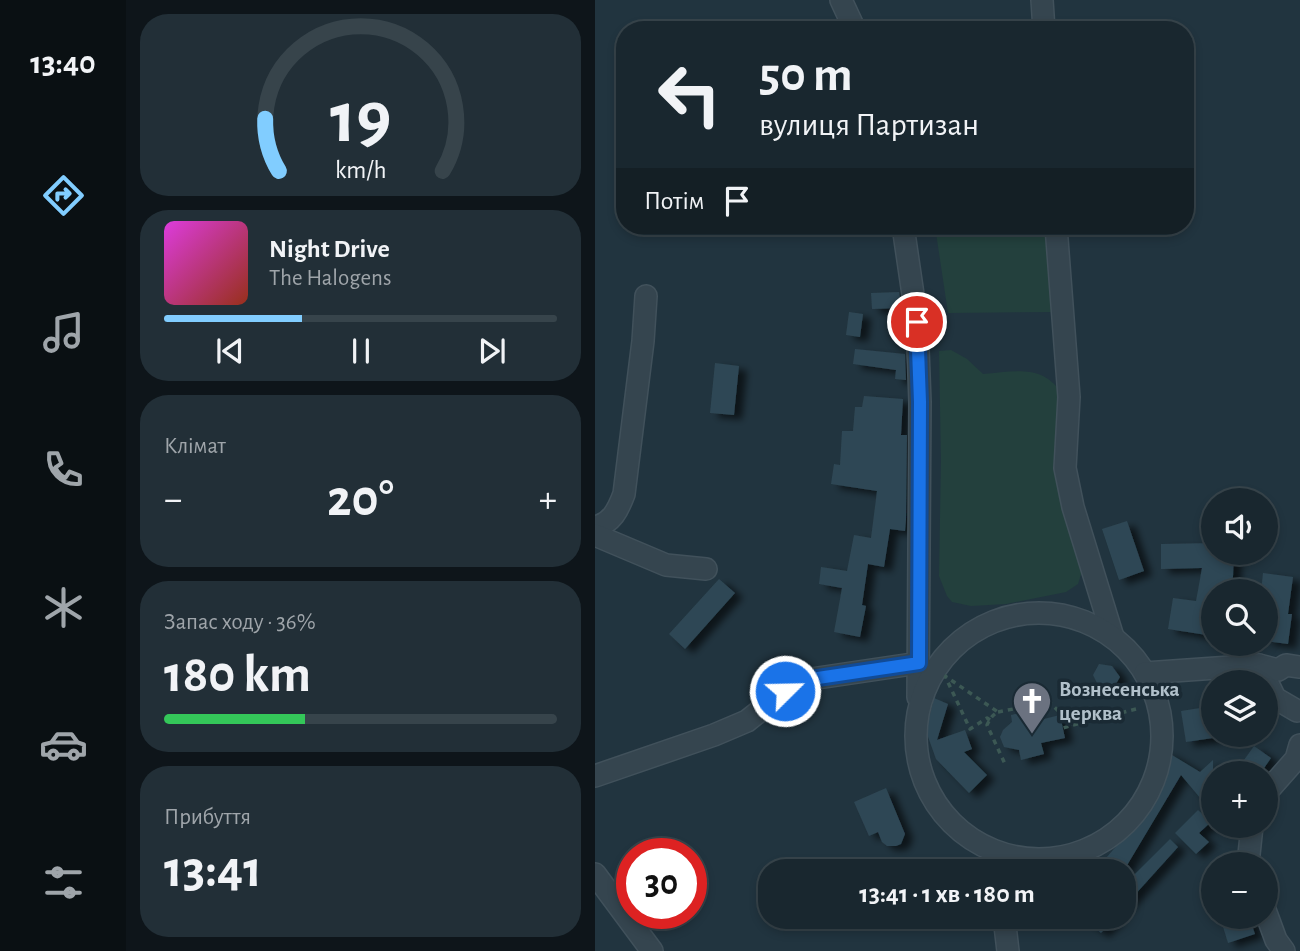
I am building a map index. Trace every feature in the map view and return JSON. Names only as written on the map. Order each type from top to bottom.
[{"type":"street","points":[[841,0],[851,21]]},
{"type":"street","points":[[1042,0],[1043,21]]},
{"type":"street","points":[[904,235],[917,322],[920,402],[919,663],[915,736],[917,760],[925,785],[938,809],[956,828],[981,845],[1013,859]]},
{"type":"street","points":[[1057,235],[1069,397],[1065,468],[1073,507],[1113,637]]},
{"type":"street","points":[[595,527],[616,514],[624,494],[646,296]]},
{"type":"street","points":[[595,535],[666,565],[706,569]]},
{"type":"street","points":[[918,709],[926,686],[945,656],[973,632],[998,620],[1024,614],[1059,615],[1085,622],[1113,637],[1128,651],[1145,673],[1159,709],[1162,734],[1156,775],[1143,802],[1127,822],[1099,844],[1053,859]]},
{"type":"street","points":[[595,776],[747,721],[785,691],[811,679],[919,663]]},
{"type":"street","points":[[1274,670],[1286,665],[1300,667]]},
{"type":"street","points":[[1145,673],[1201,673]]},
{"type":"street","points":[[1278,700],[1299,713]]},
{"type":"street","points":[[1278,779],[1296,759],[1300,745]]},
{"type":"street","points":[[595,873],[652,951]]},
{"type":"street","points":[[1005,929],[1008,951]]},
{"type":"street","points":[[1272,929],[1284,951]]},
{"type":"path","points":[[990,720],[987,718],[970,729],[945,676],[998,712]]},
{"type":"path","points":[[1005,764],[987,725],[998,712],[1049,702],[1073,725]]},
{"type":"path","points":[[1063,728],[1140,708]]},
{"type":"green space","points":[[936,235],[1051,235],[1055,312],[948,313]]},
{"type":"green space","points":[[951,350],[967,359],[983,374],[1015,371],[1035,373],[1052,382],[1060,391],[1082,571],[1078,584],[1066,592],[1006,604],[971,606],[952,602],[947,596],[939,576],[939,351]]},
{"type":"building","points":[[899,292],[902,308],[872,309],[871,293]]},
{"type":"building","points":[[849,312],[863,314],[860,337],[846,335]]},
{"type":"building","points":[[855,349],[905,354],[906,380],[895,379],[896,370],[853,364]]},
{"type":"building","points":[[715,363],[739,366],[734,415],[710,413]]},
{"type":"building","points":[[864,396],[903,399],[901,435],[907,435],[906,520],[905,531],[890,529],[884,567],[868,564],[862,605],[866,606],[860,637],[834,632],[842,588],[819,584],[821,567],[847,571],[854,535],[871,538],[877,491],[831,484],[834,464],[840,465],[842,431],[853,431],[855,407],[862,407]]},
{"type":"building","points":[[1127,521],[1144,571],[1119,580],[1102,529]]},
{"type":"building","points":[[1201,543],[1201,565],[1234,565],[1232,579],[1201,579],[1201,634],[1168,629],[1173,598],[1196,601],[1202,568],[1161,569],[1161,544]]},
{"type":"building","points":[[1263,573],[1293,577],[1288,614],[1292,614],[1288,644],[1278,643],[1278,579],[1262,579]]},
{"type":"building","points":[[719,579],[735,593],[685,649],[669,634]]},
{"type":"building","points":[[1099,664],[1112,666],[1120,677],[1113,689],[1099,687],[1093,675]]},
{"type":"building","points":[[934,698],[948,704],[937,740],[965,730],[972,749],[964,752],[987,775],[969,793],[936,759],[926,731]]},
{"type":"building","points":[[1201,708],[1201,740],[1186,742],[1181,711]]},
{"type":"building","name":"Вознесенська церква","points":[[1033,710],[1036,721],[1060,715],[1065,738],[1041,743],[1044,754],[1021,760],[1019,750],[1004,747],[1000,737],[1012,722],[1011,715]]},
{"type":"building","points":[[1253,747],[1271,758],[1269,761],[1243,761]]},
{"type":"building","points":[[1162,749],[1201,771],[1201,799],[1181,775],[1131,859],[1105,859],[1131,829],[1169,761]]},
{"type":"building","points":[[886,788],[905,834],[901,844],[896,846],[887,846],[878,832],[869,836],[854,802]]},
{"type":"building","points":[[1198,810],[1201,813],[1199,833],[1201,838],[1209,842],[1196,854],[1175,833]]},
{"type":"building","points":[[1170,839],[1178,847],[1136,894],[1136,873]]},
{"type":"building","points":[[1224,929],[1253,929],[1255,934],[1228,943]]},
{"type":"place","name":"Вознесенська церква","points":[[1032,735]]},
{"type":"route","points":[[785,691],[811,679],[919,663],[920,402],[917,322]]}]
